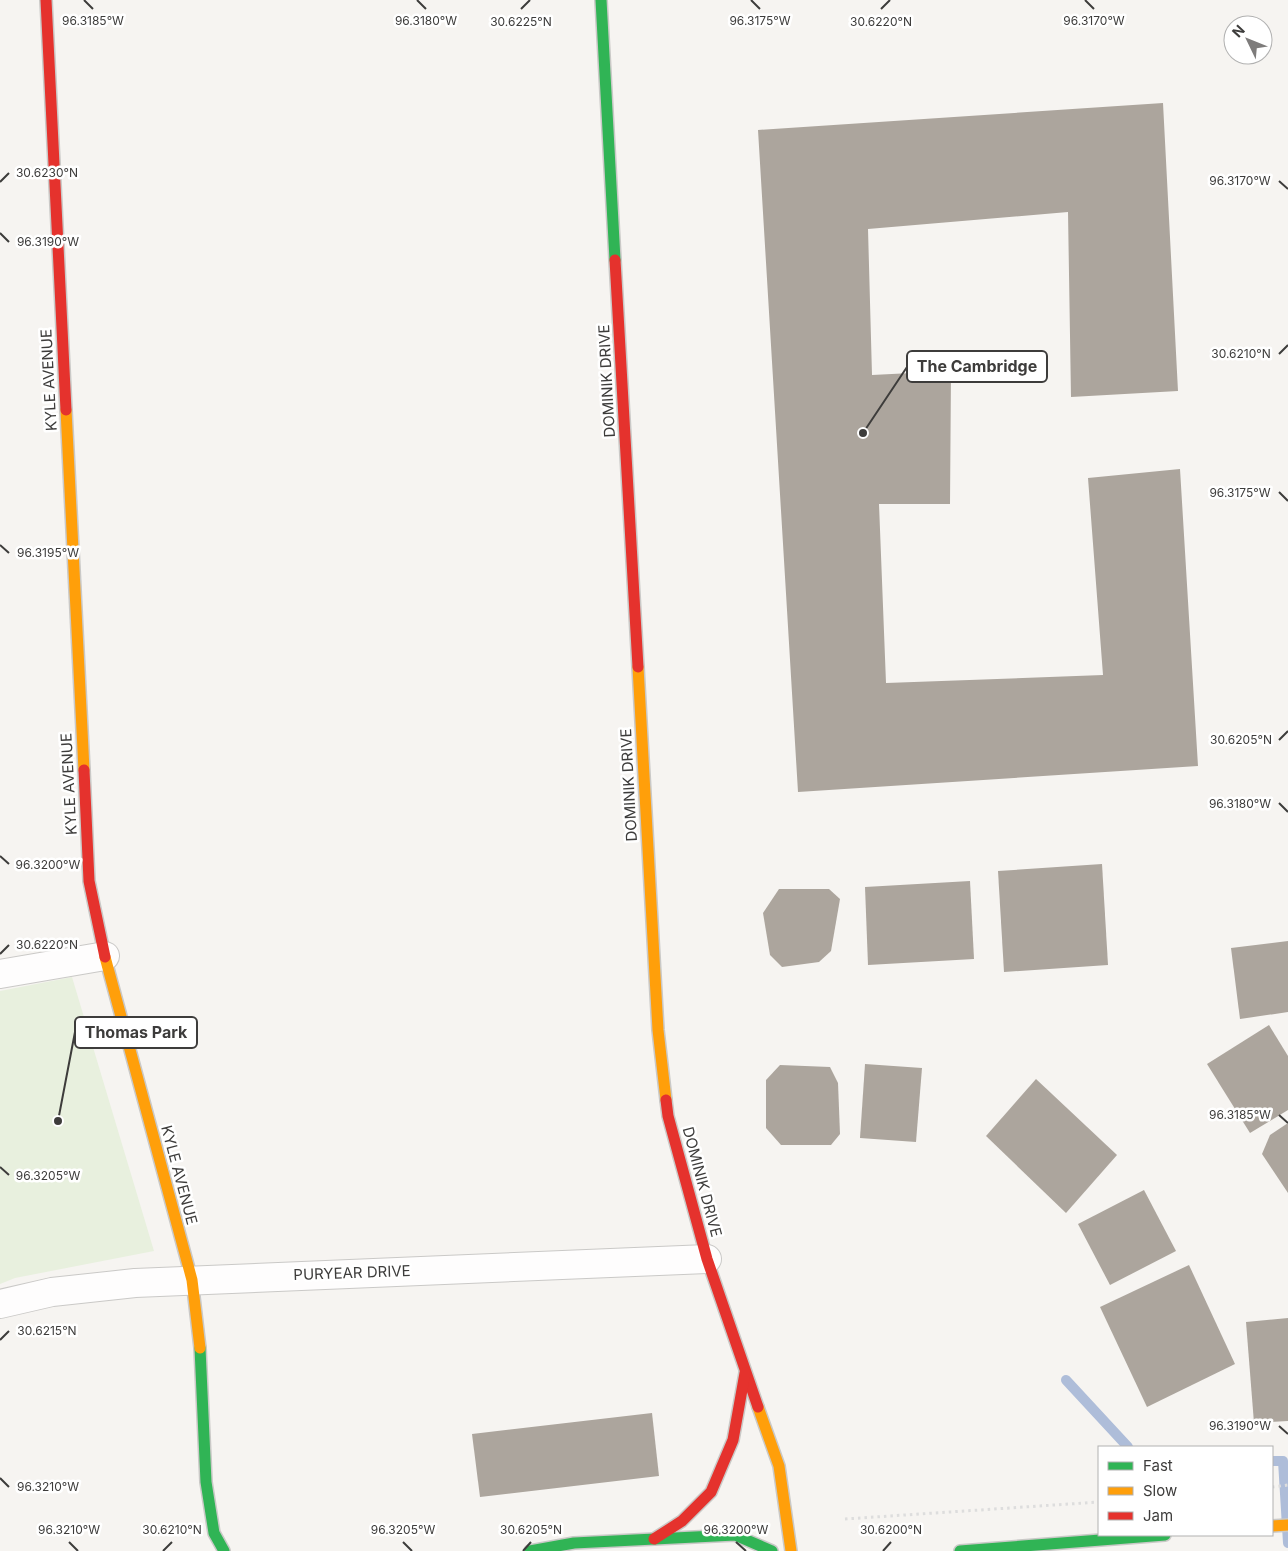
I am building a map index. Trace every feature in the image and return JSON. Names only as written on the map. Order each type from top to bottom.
[{"type":"street","name":"KYLE AVENUE","points":[[46,0],[89,880],[106,956],[192,1280],[201,1360],[206,1482],[214,1533],[224,1551]]},
{"type":"street","name":"DOMINIK DRIVE","points":[[601,0],[658,1030],[668,1116],[707,1259],[779,1466],[791,1551]]},
{"type":"street","points":[[0,974],[106,956]]},
{"type":"street","name":"PURYEAR DRIVE","points":[[0,1304],[52,1292],[135,1283],[707,1259]]},
{"type":"street","points":[[654,1540],[682,1521],[711,1492],[733,1440],[745,1371]]},
{"type":"street","points":[[1273,1526],[1288,1525]]},
{"type":"street","points":[[530,1551],[574,1543],[735,1535],[772,1551]]},
{"type":"street","points":[[960,1551],[1152,1536]]},
{"type":"path","points":[[1273,1486],[1288,1485]]},
{"type":"path","points":[[844,1519],[1098,1502]]},
{"type":"green space","points":[[72,977],[154,1251],[15,1278],[0,1284],[0,991]]},
{"type":"building","points":[[1163,103],[1178,391],[1071,397],[1068,212],[868,229],[872,375],[951,371],[950,504],[879,504],[886,683],[1103,675],[1088,478],[1180,469],[1198,766],[798,792],[758,130]]},
{"type":"building","points":[[1102,864],[1108,965],[1004,972],[998,871]]},
{"type":"building","points":[[970,881],[974,959],[868,965],[865,887]]},
{"type":"building","points":[[779,889],[829,889],[840,899],[831,951],[819,962],[782,967],[770,955],[763,913]]},
{"type":"building","points":[[1288,941],[1288,1012],[1240,1019],[1231,948]]},
{"type":"building","points":[[1269,1025],[1288,1056],[1288,1110],[1250,1133],[1207,1064]]},
{"type":"building","points":[[865,1064],[922,1068],[916,1142],[860,1138]]},
{"type":"building","points":[[780,1065],[830,1067],[838,1083],[840,1134],[831,1145],[781,1145],[766,1128],[766,1080]]},
{"type":"building","points":[[1036,1079],[1117,1155],[1066,1213],[986,1136]]},
{"type":"building","points":[[1288,1123],[1288,1193],[1262,1154],[1270,1135]]},
{"type":"building","points":[[1144,1190],[1176,1251],[1110,1285],[1078,1224]]},
{"type":"building","points":[[1189,1265],[1235,1364],[1147,1407],[1100,1307]]},
{"type":"building","points":[[1288,1318],[1288,1421],[1254,1423],[1246,1322]]},
{"type":"building","points":[[652,1413],[659,1476],[480,1497],[472,1434]]},
{"type":"waterway","points":[[1066,1380],[1127,1446]]},
{"type":"waterway","points":[[1273,1461],[1283,1461],[1288,1543]]},
{"type":"traffic: fast","points":[[601,0],[615,260]]},
{"type":"traffic: fast","points":[[200,1348],[206,1482],[214,1533],[224,1551]]},
{"type":"traffic: fast","points":[[530,1551],[574,1543],[735,1535],[772,1551]]},
{"type":"traffic: fast","points":[[960,1551],[1152,1536]]},
{"type":"traffic: slow","points":[[66,410],[84,770]]},
{"type":"traffic: slow","points":[[638,667],[658,1030],[666,1100]]},
{"type":"traffic: slow","points":[[105,957],[192,1280],[200,1348]]},
{"type":"traffic: slow","points":[[758,1407],[779,1466],[791,1551]]},
{"type":"traffic: slow","points":[[1273,1526],[1288,1525]]},
{"type":"traffic: jam","points":[[46,0],[66,410]]},
{"type":"traffic: jam","points":[[615,260],[638,667]]},
{"type":"traffic: jam","points":[[84,770],[89,881],[105,957]]},
{"type":"traffic: jam","points":[[666,1100],[668,1116],[707,1259],[758,1407]]},
{"type":"traffic: jam","points":[[654,1539],[682,1521],[711,1492],[733,1440],[745,1373]]},
{"type":"place","name":"The Cambridge","points":[[863,433]]},
{"type":"place","name":"Thomas Park","points":[[58,1121]]}]
